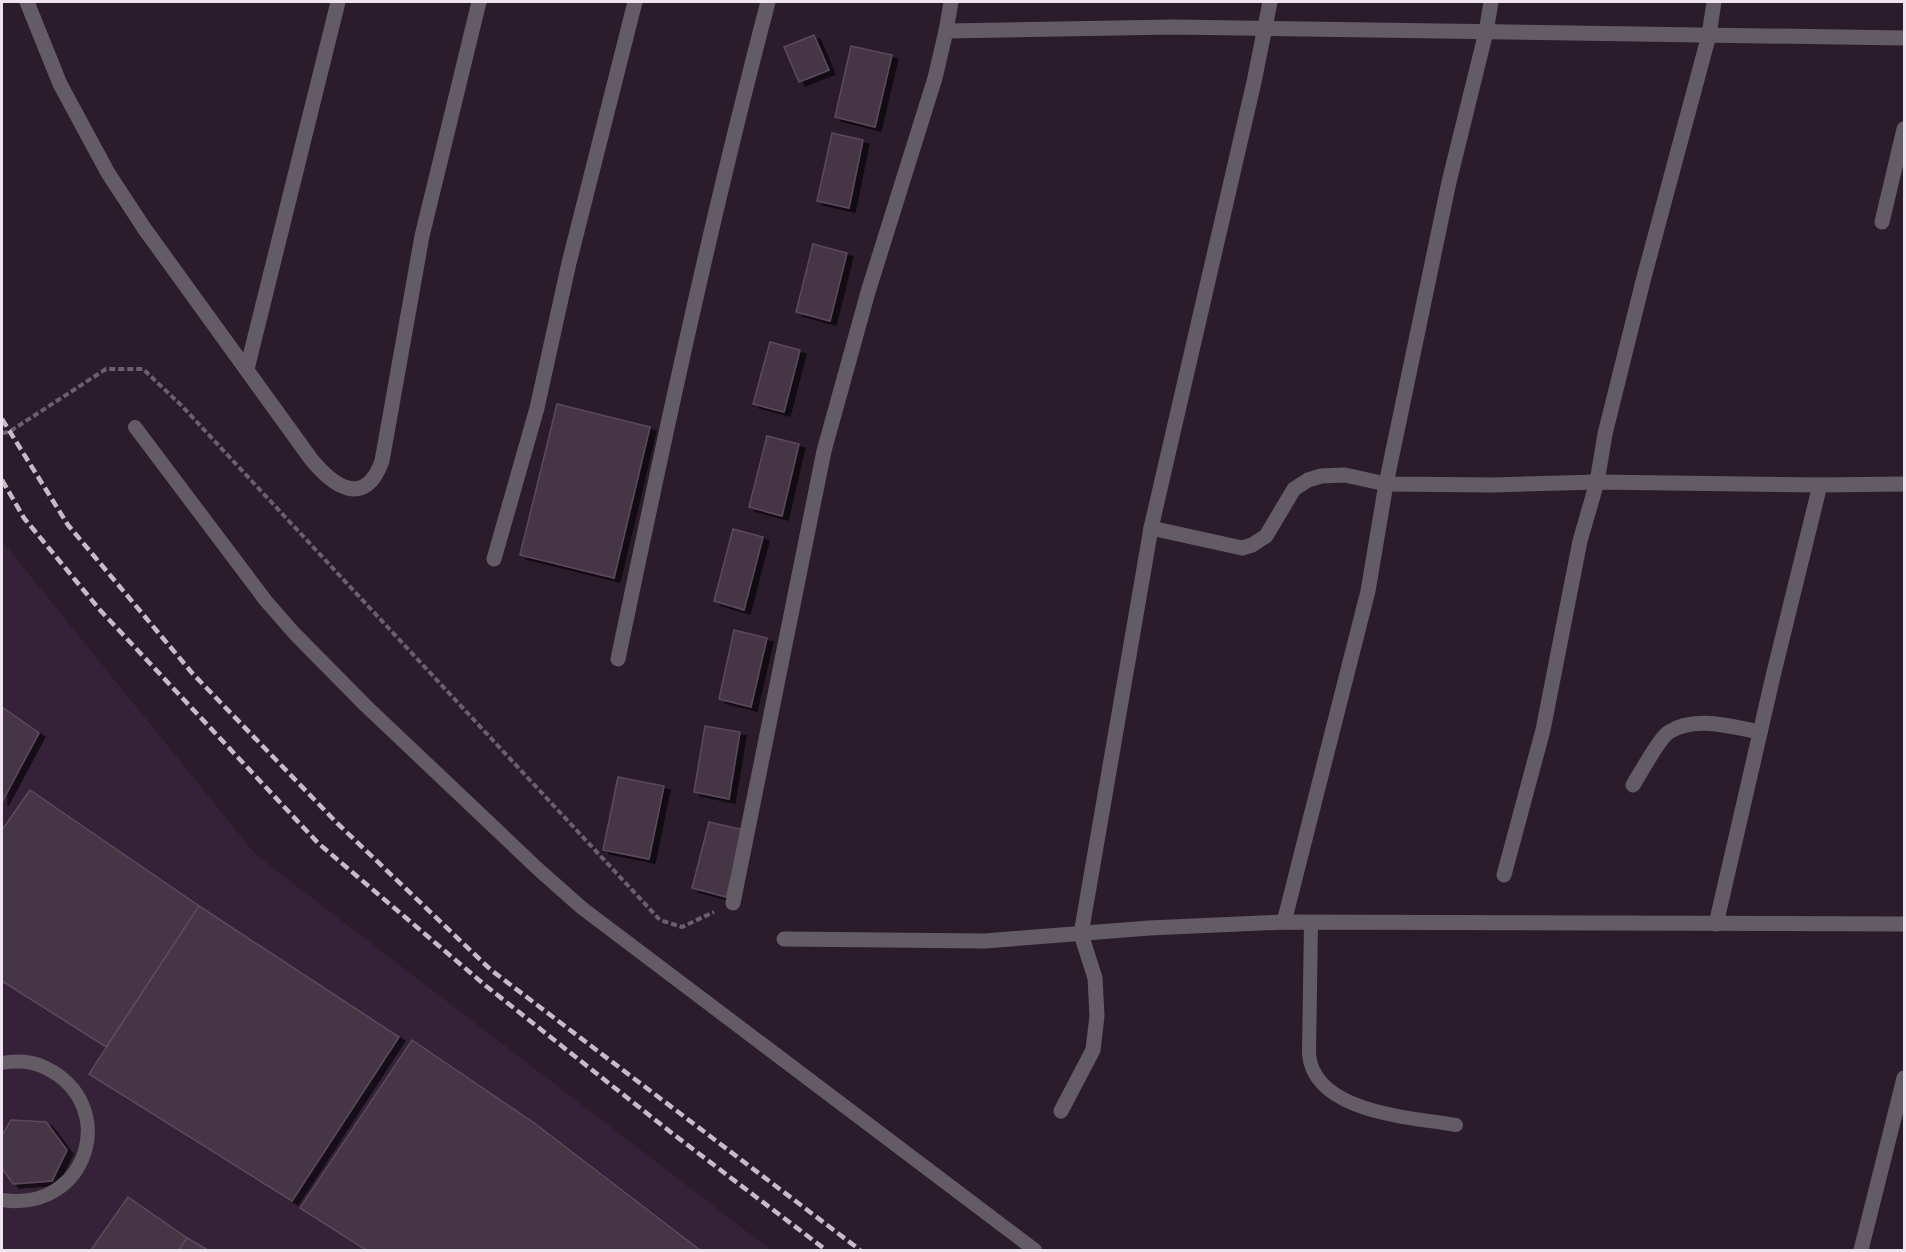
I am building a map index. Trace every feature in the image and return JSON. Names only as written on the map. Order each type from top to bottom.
[{"type":"street","points":[[27,2],[60,84],[108,173],[144,228],[323,474],[336,484],[348,489],[360,488],[370,483],[382,461],[422,236],[479,2]]},
{"type":"street","points":[[247,369],[338,2]]},
{"type":"street","points":[[494,559],[537,408],[569,263],[635,2]]},
{"type":"street","points":[[618,659],[676,387],[738,115],[768,2]]},
{"type":"street","points":[[733,903],[824,451],[868,292],[935,78],[951,2]]},
{"type":"street","points":[[1061,1111],[1093,1050],[1096,1016],[1095,978],[1081,934],[1151,528],[1270,2]]},
{"type":"street","points":[[1284,922],[1368,591],[1386,484],[1449,182],[1486,32],[1491,2]]},
{"type":"street","points":[[1504,875],[1543,730],[1580,541],[1597,482],[1607,423],[1709,34],[1714,2]]},
{"type":"street","points":[[946,31],[981,32],[1085,27],[1905,38]]},
{"type":"street","points":[[1882,222],[1905,129]]},
{"type":"street","points":[[1151,528],[1242,548],[1252,545],[1266,536],[1294,489],[1308,480],[1321,476],[1344,475],[1386,484],[1493,485],[1597,482],[1905,484]]},
{"type":"street","points":[[1716,924],[1760,732],[1821,485]]},
{"type":"street","points":[[1633,785],[1668,732],[1683,726],[1702,723],[1760,732]]},
{"type":"street","points":[[784,939],[985,941],[1149,928],[1284,922],[1905,924]]},
{"type":"street","points":[[1861,1251],[1905,1078]]},
{"type":"lane","points":[[135,427],[259,592],[294,633],[365,705],[538,870],[582,908],[1035,1251]]},
{"type":"lane","points":[[1311,922],[1310,1065],[1317,1078],[1329,1091],[1348,1102],[1378,1111],[1456,1125]]},
{"type":"lane","points":[[2,1063],[24,1062],[40,1065],[55,1072],[77,1095],[88,1125],[84,1156],[69,1180],[46,1197],[30,1201],[2,1200]]},
{"type":"path","points":[[2,433],[9,432],[106,369],[143,369],[182,406],[660,920],[682,927],[733,903]]},
{"type":"shaded area","points":[[2,541],[256,855],[771,1250],[2,1250]]},
{"type":"building","points":[[814,35],[829,70],[799,82],[784,47]]},
{"type":"building","points":[[851,46],[892,55],[875,127],[835,117]]},
{"type":"building","points":[[832,133],[863,140],[849,208],[817,201]]},
{"type":"building","points":[[813,244],[847,253],[830,321],[796,312]]},
{"type":"building","points":[[770,342],[800,350],[784,412],[753,404]]},
{"type":"building","points":[[557,404],[650,427],[614,578],[520,555]]},
{"type":"building","points":[[767,436],[799,444],[782,516],[749,507]]},
{"type":"building","points":[[733,529],[763,537],[744,610],[714,601]]},
{"type":"building","points":[[734,630],[767,638],[751,707],[719,699]]},
{"type":"building","points":[[2,707],[39,733],[2,802]]},
{"type":"building","points":[[705,726],[740,732],[729,799],[694,792]]},
{"type":"building","points":[[618,777],[664,786],[649,859],[603,850]]},
{"type":"building","points":[[30,790],[199,906],[106,1047],[2,981],[2,830]]},
{"type":"building","points":[[709,822],[744,830],[726,897],[692,888]]},
{"type":"building","points":[[199,906],[399,1037],[292,1201],[89,1074]]},
{"type":"building","points":[[412,1040],[537,1125],[700,1250],[366,1250],[300,1208]]},
{"type":"building","points":[[11,1120],[46,1122],[67,1150],[52,1181],[13,1184],[2,1168],[2,1135]]},
{"type":"building","points":[[128,1197],[187,1238],[179,1250],[91,1250]]},
{"type":"building","points":[[187,1238],[208,1250],[179,1250]]},
{"type":"railway","points":[[2,419],[68,525],[193,674],[337,823],[491,970],[860,1250]]},
{"type":"railway","points":[[2,480],[24,518],[100,610],[318,843],[486,986],[673,1134],[826,1250]]}]
